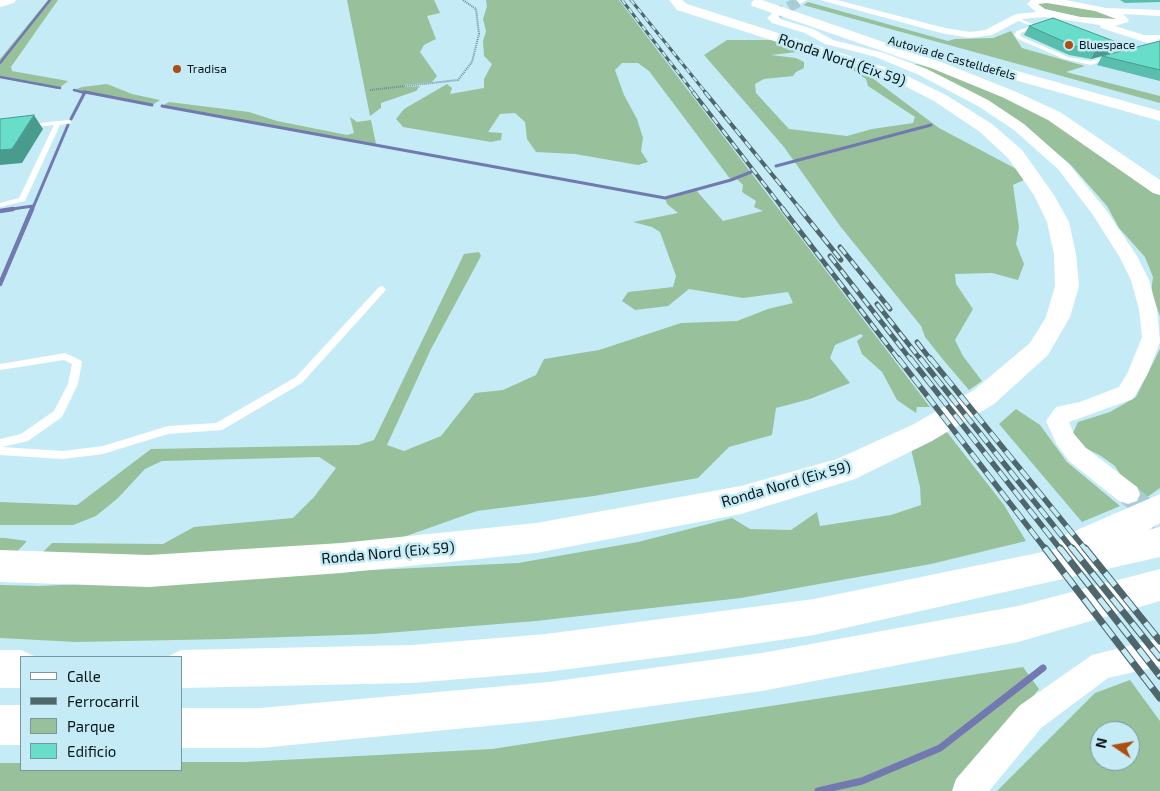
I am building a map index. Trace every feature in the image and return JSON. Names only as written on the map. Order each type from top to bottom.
[{"type":"main road","points":[[1,1],[10,0]]},
{"type":"main road","name":"Ronda Nord (Eix 59)","points":[[0,566],[149,571],[341,558],[536,538],[741,500],[844,470],[922,434],[984,397],[1039,349],[1058,317],[1067,286],[1065,254],[1058,222],[1044,195],[1015,154],[986,128],[940,98],[892,74],[682,7],[675,0]]},
{"type":"main road","points":[[760,5],[936,65],[1008,94],[1054,116],[1160,188]]},
{"type":"main road","name":"Autovia de Castelldefels","points":[[760,5],[887,34]]},
{"type":"main road","name":"Autovia de Castelldefels","points":[[760,5],[1160,116]]},
{"type":"main road","name":"Autovia de Castelldefels","points":[[962,54],[1160,109]]},
{"type":"main road","points":[[1039,76],[1160,105]]},
{"type":"main road","points":[[988,581],[1101,538],[1160,508]]},
{"type":"main road","points":[[182,669],[412,664],[546,653],[686,636],[814,617],[988,581],[1160,542]]},
{"type":"main road","points":[[182,728],[260,728],[549,701],[762,672],[1018,624],[1160,585]]},
{"type":"main road","points":[[0,669],[20,669]]},
{"type":"main road","points":[[0,725],[20,725]]},
{"type":"street","points":[[825,0],[945,31],[970,35],[988,33],[1016,18],[1037,14],[1106,23],[1124,21],[1155,13]]},
{"type":"street","points":[[1004,23],[1014,14],[1027,9],[1033,2],[1043,0],[1094,8],[1155,13]]},
{"type":"street","points":[[1074,0],[1118,15],[1141,37]]},
{"type":"street","points":[[1032,4],[1042,10],[1068,18]]},
{"type":"street","points":[[760,5],[776,21],[809,32],[829,42],[880,55],[923,72],[956,87],[983,103],[1019,127],[1063,166],[1100,213],[1128,256],[1140,280],[1148,309],[1152,337],[1138,373],[1126,393],[1082,410],[1064,413],[1057,421],[1065,439],[1078,455],[1128,494]]},
{"type":"street","points":[[1080,20],[1160,44]]},
{"type":"street","points":[[968,791],[1030,717],[1102,665],[1160,652]]},
{"type":"lane","points":[[1016,18],[1033,24],[1043,24]]},
{"type":"lane","points":[[1033,24],[1034,27],[1019,32],[1017,35],[1066,58],[1091,63],[1122,54]]},
{"type":"lane","points":[[1141,37],[1160,37]]},
{"type":"lane","points":[[0,129],[69,122]]},
{"type":"lane","points":[[0,205],[22,199],[58,123]]},
{"type":"lane","points":[[0,451],[63,455],[103,450],[168,430],[218,427],[299,380],[382,289]]},
{"type":"lane","points":[[0,367],[65,356],[76,362],[73,384],[58,414],[24,438],[0,443]]},
{"type":"path","points":[[370,90],[458,80],[472,62],[478,34],[478,15],[476,9],[462,0]]},
{"type":"green space","points":[[48,0],[58,0],[11,67],[12,71],[68,81],[58,89],[0,78],[0,59]]},
{"type":"green space","points":[[347,0],[434,0],[440,13],[427,16],[436,39],[424,45],[420,52],[437,76],[432,82],[404,85],[405,87],[420,86],[416,91],[381,103],[381,108],[370,116]]},
{"type":"green space","points":[[486,0],[619,0],[930,407],[917,407],[916,413],[897,400],[882,372],[862,354],[857,341],[863,336],[861,334],[835,345],[830,358],[850,383],[810,399],[776,408],[772,435],[729,447],[698,478],[594,496],[477,511],[395,540],[164,559],[41,554],[52,543],[163,544],[194,527],[293,518],[314,497],[336,468],[319,457],[162,461],[145,469],[118,498],[96,516],[73,525],[0,525],[0,502],[77,505],[151,449],[358,445],[374,440],[464,254],[479,252],[481,256],[431,349],[387,445],[404,451],[441,436],[475,393],[503,390],[536,375],[544,359],[599,350],[681,323],[737,321],[768,309],[793,303],[788,292],[743,298],[689,289],[668,306],[635,310],[622,301],[628,292],[673,287],[676,276],[660,232],[652,227],[633,222],[678,213],[667,204],[665,198],[695,189],[723,221],[763,211],[754,207],[756,201],[742,192],[743,185],[736,178],[731,180],[649,71],[638,63],[622,63],[615,70],[624,95],[637,119],[643,138],[641,151],[648,162],[638,165],[575,154],[536,152],[527,139],[525,122],[515,113],[500,114],[488,132],[502,133],[501,140],[491,142],[403,127],[396,119],[404,109],[447,84],[452,88],[450,94],[484,88],[484,79],[492,64],[484,56],[483,41],[486,31],[483,19],[487,6]]},
{"type":"green space","points":[[808,2],[948,41],[955,39],[993,38],[1011,31],[1022,48],[1085,66],[1066,72],[1160,96],[1160,103],[803,5]]},
{"type":"green space","points":[[1041,2],[1076,5],[1116,17],[1117,20],[1090,19],[1043,9],[1037,5]]},
{"type":"green space","points":[[727,40],[775,40],[797,47],[797,52],[771,55],[796,58],[804,62],[804,68],[793,76],[764,79],[755,84],[756,93],[789,129],[847,136],[872,129],[913,123],[915,117],[868,86],[866,79],[838,60],[859,68],[939,128],[1022,172],[1024,180],[1013,185],[1019,227],[1016,244],[1024,264],[1018,280],[992,273],[955,274],[956,284],[973,309],[955,340],[963,356],[982,381],[969,390],[945,362],[925,337],[921,326],[840,226],[784,147],[704,55]]},
{"type":"green space","points":[[916,64],[933,68],[1041,113],[1160,195],[1160,316],[1151,292],[1153,277],[1145,257],[1119,228],[1107,206],[1071,165],[1027,128],[913,66]]},
{"type":"green space","points":[[107,84],[132,94],[160,100],[152,105],[74,90],[82,87]]},
{"type":"green space","points":[[169,102],[249,112],[277,121],[347,135],[354,133],[350,117],[357,122],[371,120],[376,144],[162,106]]},
{"type":"green space","points":[[1160,349],[1160,488],[1146,498],[1127,485],[1115,466],[1080,445],[1073,433],[1078,422],[1110,412],[1136,397]]},
{"type":"green space","points":[[1016,409],[1040,425],[1067,462],[1120,506],[1082,522],[999,424]]},
{"type":"green space","points":[[943,427],[1004,505],[1026,541],[931,564],[741,598],[536,621],[374,634],[227,639],[76,642],[0,638],[0,585],[40,586],[518,563],[638,542],[732,518],[750,529],[791,530],[817,512],[820,526],[891,515],[921,505],[920,487],[911,449]]},
{"type":"green space","points":[[0,538],[27,541],[16,553],[0,556]]},
{"type":"green space","points":[[1023,667],[1039,689],[954,791],[0,791],[0,763],[20,763],[20,771],[182,771],[182,762],[245,762],[492,749]]},
{"type":"green space","points":[[1130,680],[1160,721],[1160,791],[997,791],[1095,693]]},
{"type":"building","points":[[1053,18],[1119,43],[1096,50],[1074,46],[1029,26]]},
{"type":"building","points":[[1160,41],[1160,70],[1102,56]]},
{"type":"building","points":[[34,115],[12,149],[0,150],[0,119]]},
{"type":"waterway","points":[[0,63],[50,0]]},
{"type":"waterway","points":[[0,77],[60,88]]},
{"type":"waterway","points":[[74,90],[85,93]]},
{"type":"waterway","points":[[85,92],[152,105]]},
{"type":"waterway","points":[[85,92],[90,93]]},
{"type":"waterway","points":[[71,119],[85,93]]},
{"type":"waterway","points":[[162,106],[665,198],[731,180],[751,172]]},
{"type":"waterway","points":[[32,210],[68,125]]},
{"type":"waterway","points":[[776,166],[931,125]]},
{"type":"waterway","points":[[5,210],[33,206]]},
{"type":"waterway","points":[[0,211],[13,209]]},
{"type":"waterway","points":[[0,284],[32,209]]},
{"type":"waterway","points":[[818,791],[862,781],[940,748],[1043,668]]},
{"type":"tunnel","points":[[774,15],[800,1]]},
{"type":"tunnel","points":[[1128,494],[1160,521]]},
{"type":"railway","points":[[622,0],[694,93]]},
{"type":"railway","points":[[631,0],[706,93]]},
{"type":"railway","points":[[693,92],[784,210]]},
{"type":"railway","points":[[705,92],[801,210]]},
{"type":"railway","points":[[783,209],[899,360]]},
{"type":"railway","points":[[800,209],[841,260]]},
{"type":"railway","points":[[840,247],[890,309]]},
{"type":"railway","points":[[830,256],[911,360]]},
{"type":"railway","points":[[877,304],[921,360]]},
{"type":"railway","points":[[917,342],[931,360]]},
{"type":"railway","points":[[898,358],[1046,550]]},
{"type":"railway","points":[[910,358],[1061,550]]},
{"type":"railway","points":[[920,358],[1073,550]]},
{"type":"railway","points":[[930,358],[1086,550]]},
{"type":"railway","points":[[1045,548],[1160,698]]},
{"type":"railway","points":[[1060,548],[1160,676]]},
{"type":"railway","points":[[1072,548],[1160,658]]},
{"type":"railway","points":[[1085,548],[1160,641]]},
{"type":"place","name":"Bluespace","points":[[1069,45]]},
{"type":"place","name":"Tradisa","points":[[177,69]]}]
